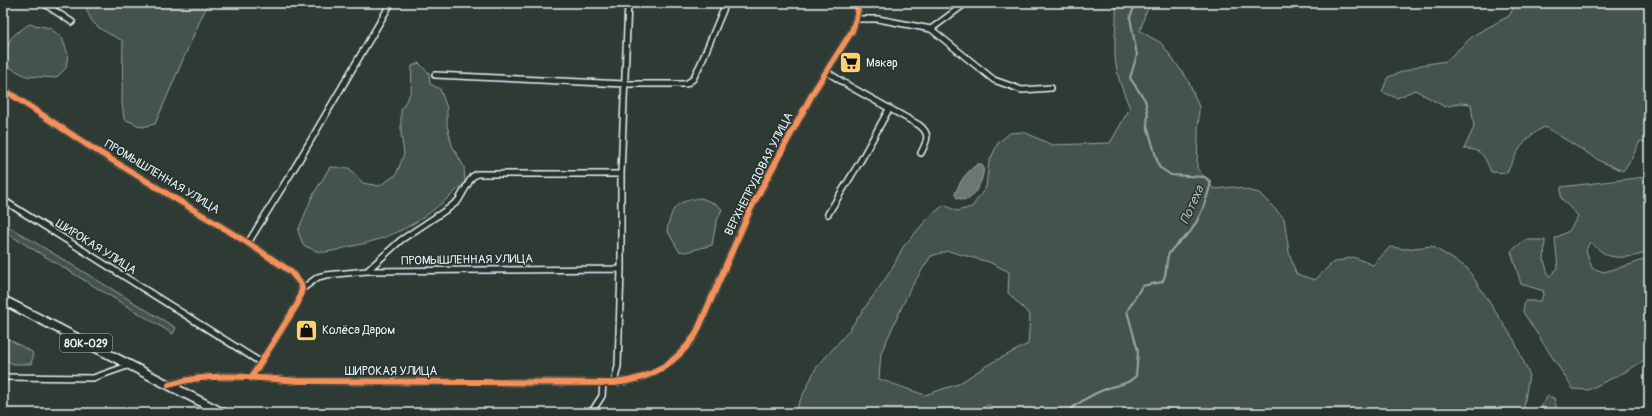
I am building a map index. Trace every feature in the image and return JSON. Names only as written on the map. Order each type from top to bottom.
[{"type":"main road","name":"80К-029","points":[[3,300],[223,413]]},
{"type":"street","points":[[43,3],[72,22]]},
{"type":"street","points":[[248,242],[298,162],[391,3]]},
{"type":"street","points":[[614,383],[618,366],[621,269],[621,174],[628,3]]},
{"type":"street","points":[[435,75],[624,84],[686,84],[690,82],[702,63],[726,3]]},
{"type":"street","name":"ВЕРХНЕПРУДОВАЯ УЛИЦА","points":[[614,383],[640,379],[652,374],[670,363],[688,347],[707,313],[750,210],[789,136],[844,45],[856,19],[859,3]]},
{"type":"street","points":[[931,29],[966,3]]},
{"type":"street","points":[[856,19],[878,19],[931,29],[994,80],[1022,90],[1051,88]]},
{"type":"street","points":[[827,72],[889,109],[919,124],[925,129],[927,136],[926,144],[921,153]]},
{"type":"street","name":"ПРОМЫШЛЕННАЯ УЛИЦА","points":[[3,89],[90,146],[248,242],[290,271],[301,284],[302,289],[318,277],[367,271],[621,269]]},
{"type":"street","points":[[828,214],[861,160],[889,109]]},
{"type":"street","points":[[367,271],[392,247],[458,201],[472,177],[477,174],[621,174]]},
{"type":"street","name":"ШИРОКАЯ УЛИЦА","points":[[3,200],[260,362]]},
{"type":"street","points":[[251,378],[298,303],[302,289]]},
{"type":"street","points":[[3,377],[92,378],[130,365]]},
{"type":"street","name":"ШИРОКАЯ УЛИЦА","points":[[169,385],[186,379],[204,377],[300,381],[614,383]]},
{"type":"street","points":[[591,413],[602,396],[603,383]]},
{"type":"shaded area","points":[[86,3],[209,3],[155,124],[142,127],[124,119],[122,102],[123,41],[104,31],[94,23],[87,11]]},
{"type":"shaded area","points":[[1116,3],[1149,3],[1150,6],[1145,14],[1140,31],[1161,43],[1188,80],[1199,107],[1197,168],[1214,189],[1234,187],[1259,193],[1284,218],[1289,252],[1296,274],[1315,280],[1332,263],[1353,257],[1373,265],[1390,247],[1405,249],[1432,246],[1467,268],[1514,340],[1529,374],[1523,413],[988,413],[990,405],[967,413],[794,413],[816,368],[847,333],[890,272],[903,247],[929,217],[944,205],[957,211],[972,207],[986,187],[989,162],[998,143],[1010,133],[1024,132],[1052,145],[1110,143],[1130,108],[1120,83],[1116,63]],"holes":[[[948,251],[989,262],[1009,272],[1008,293],[1030,315],[1028,344],[991,363],[958,384],[925,395],[879,379],[881,353],[910,289],[931,256]]]},
{"type":"shaded area","points":[[1516,3],[1589,3],[1594,6],[1604,3],[1649,3],[1649,143],[1640,141],[1632,158],[1623,171],[1602,162],[1545,127],[1526,140],[1517,153],[1507,173],[1491,172],[1482,154],[1475,150],[1464,149],[1474,127],[1471,104],[1460,103],[1445,107],[1415,90],[1397,98],[1382,92],[1388,77],[1421,65],[1446,61],[1474,35],[1509,16]]},
{"type":"shaded area","points":[[30,24],[50,28],[62,38],[68,54],[66,68],[56,78],[26,76],[7,66],[7,50],[10,40]]},
{"type":"shaded area","points":[[419,63],[429,73],[430,84],[440,89],[447,108],[447,125],[452,145],[464,167],[465,183],[437,207],[411,225],[383,238],[327,252],[320,252],[303,245],[298,231],[312,197],[330,167],[349,168],[363,183],[379,186],[396,175],[404,154],[401,134],[401,110],[411,92],[412,66]]},
{"type":"shaded area","points":[[978,164],[982,164],[983,172],[976,191],[968,199],[964,200],[957,198],[955,194],[959,185],[967,173]]},
{"type":"shaded area","points":[[1649,174],[1649,251],[1640,255],[1615,257],[1605,254],[1590,242],[1586,250],[1592,268],[1604,272],[1632,264],[1649,257],[1649,357],[1627,371],[1588,390],[1573,389],[1523,312],[1525,301],[1541,301],[1544,291],[1521,284],[1511,251],[1525,240],[1545,240],[1544,260],[1549,277],[1558,268],[1555,238],[1569,231],[1578,216],[1561,198],[1561,187],[1645,177]]},
{"type":"shaded area","points":[[701,198],[716,204],[722,209],[716,223],[712,245],[686,252],[679,251],[667,230],[671,215],[676,206],[680,203]]},
{"type":"shaded area","points":[[3,223],[176,328],[173,334],[3,231]]},
{"type":"shaded area","points":[[3,336],[32,352],[33,357],[31,364],[13,364],[3,358]]},
{"type":"shaded area","points":[[1548,396],[1554,398],[1558,413],[1541,413],[1542,405]]},
{"type":"waterway","name":"Потеха","points":[[1065,413],[1091,396],[1108,388],[1126,383],[1136,376],[1138,351],[1127,311],[1142,286],[1162,282],[1164,279],[1168,256],[1175,246],[1191,231],[1195,225],[1208,195],[1211,182],[1205,177],[1171,175],[1159,167],[1147,125],[1148,114],[1145,100],[1130,78],[1137,55],[1130,17],[1136,3]]},
{"type":"cycle path","points":[[169,385],[201,378],[217,377],[250,377],[300,381],[614,383],[639,378],[661,369],[680,354],[696,334],[750,210],[814,91],[852,31],[859,3]]},
{"type":"cycle path","points":[[3,89],[89,146],[248,243],[290,271],[301,284],[302,289],[298,303],[251,378]]},
{"type":"place","name":"Макар","points":[[850,63]]},
{"type":"place","name":"Колёса Даром","points":[[306,330]]}]
